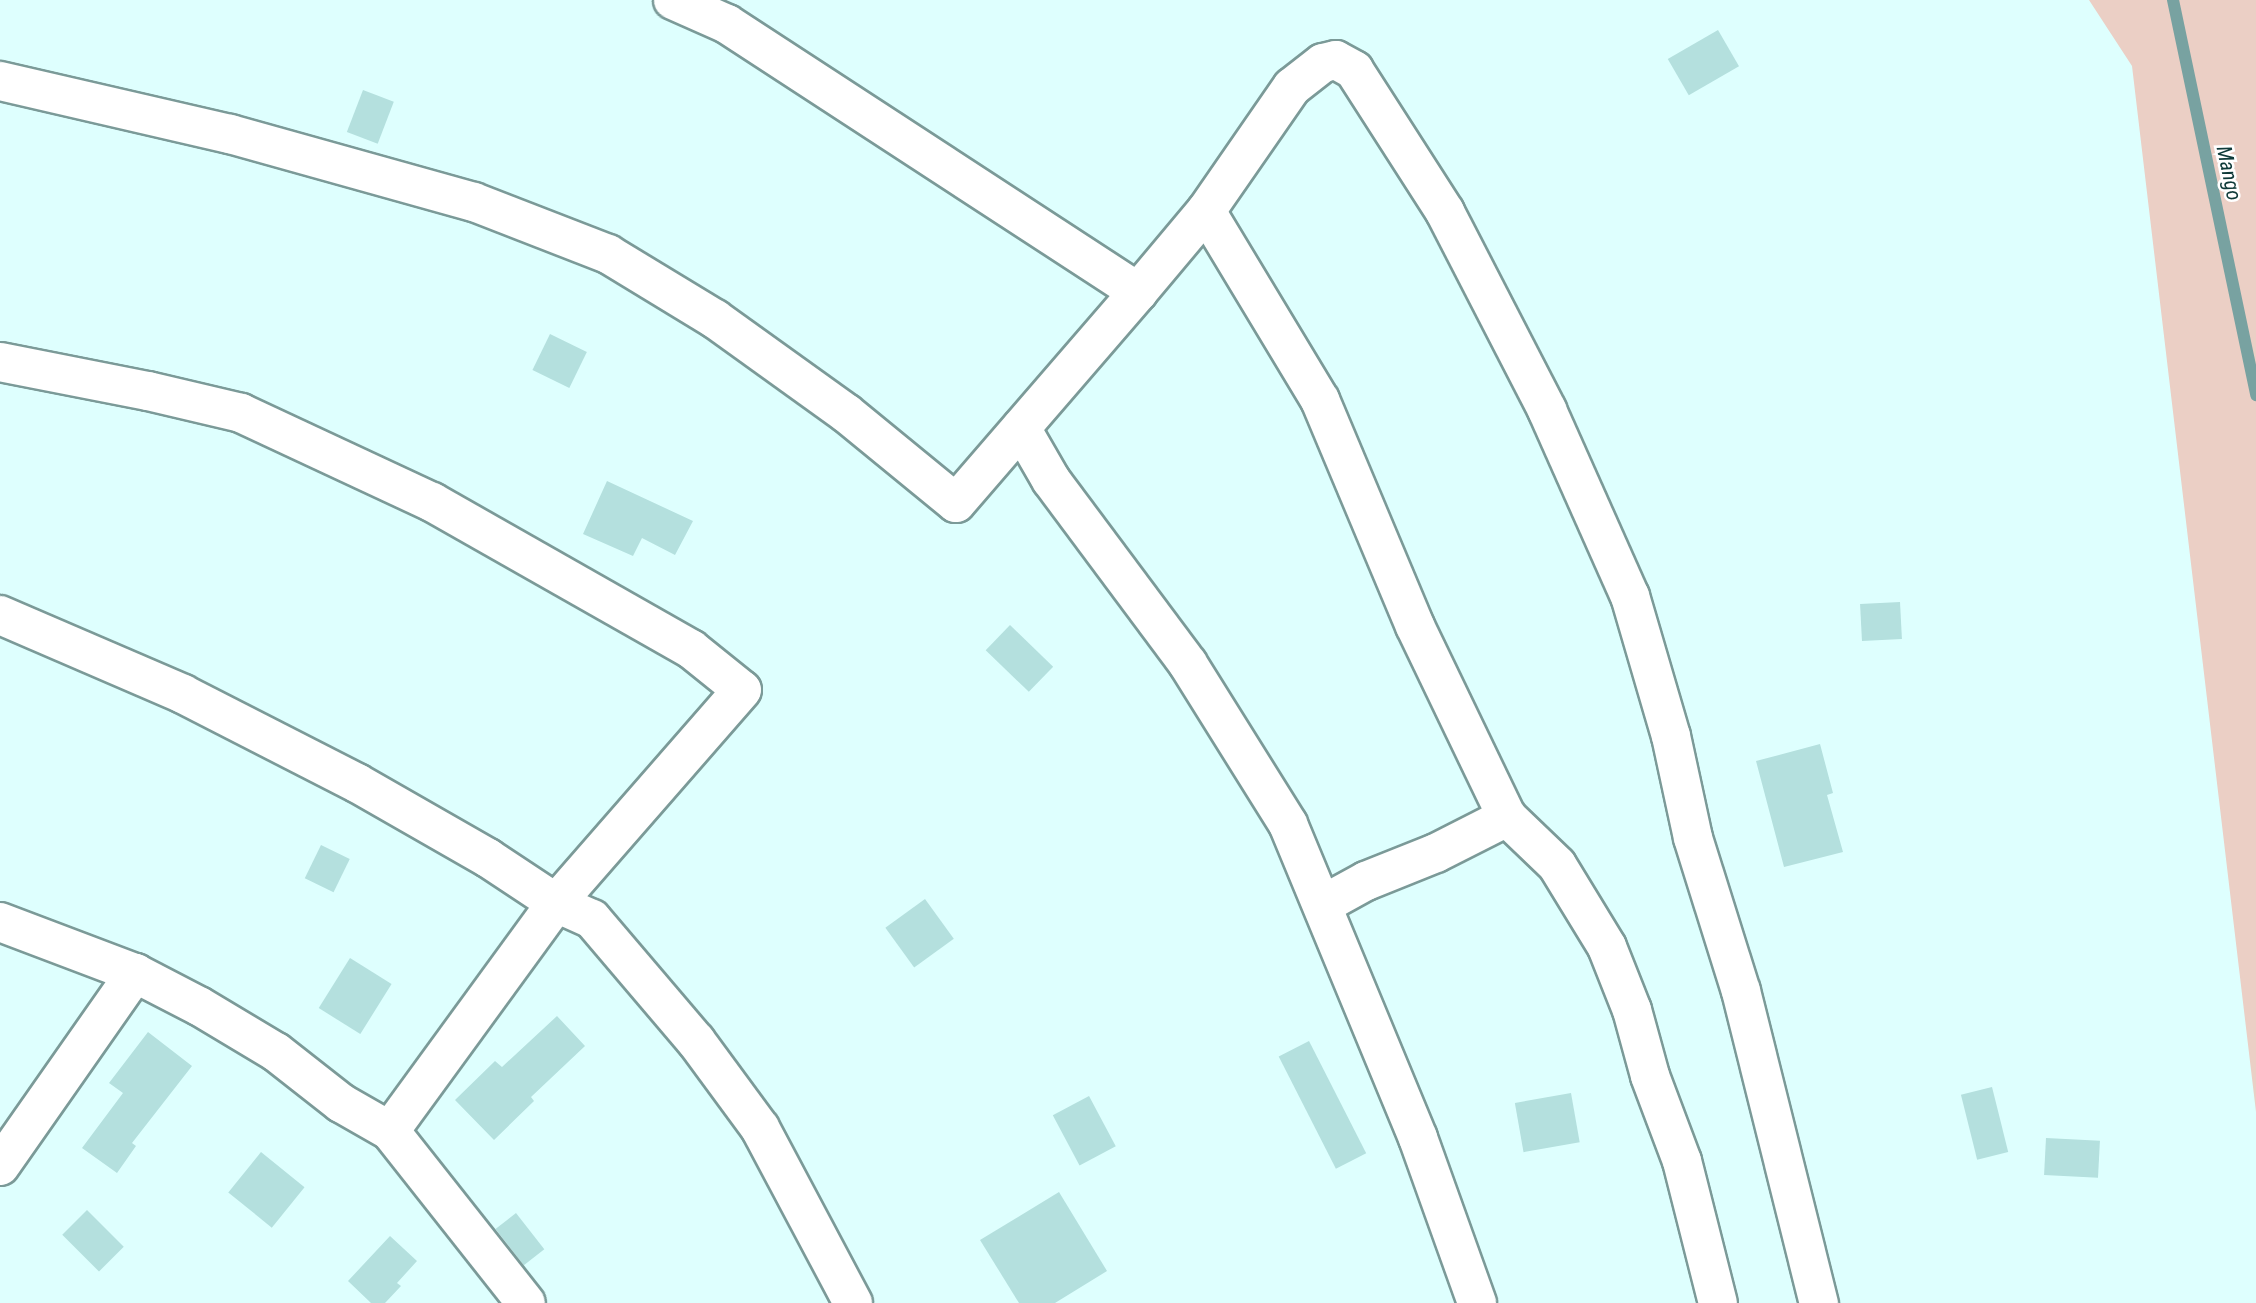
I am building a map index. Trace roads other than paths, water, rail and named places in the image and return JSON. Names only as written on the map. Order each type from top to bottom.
[{"type":"street","points":[[673,0],[727,24],[1138,292]]},
{"type":"street","points":[[0,81],[230,134],[462,199],[608,254],[737,335],[846,413],[956,503],[1206,211],[1292,87],[1322,63],[1336,61],[1354,70],[1445,212],[1547,410],[1630,596],[1671,736],[1693,838],[1741,991],[1819,1303]]},
{"type":"street","points":[[1206,211],[1320,400],[1415,625],[1507,817],[1557,865],[1607,947],[1632,1010],[1650,1076],[1682,1161],[1718,1303]]},
{"type":"street","points":[[0,362],[148,391],[240,413],[432,502],[691,649],[742,690],[556,902],[390,1131]]},
{"type":"street","points":[[1021,428],[1051,480],[1188,664],[1288,824],[1324,904],[1418,1139],[1477,1303]]},
{"type":"street","points":[[0,615],[183,694],[332,770],[488,858],[556,902],[592,919],[696,1041],[760,1128],[853,1303]]},
{"type":"street","points":[[1324,904],[1366,881],[1436,853],[1507,817]]},
{"type":"street","points":[[0,922],[135,973],[199,1006],[276,1052],[341,1103],[390,1131],[526,1303]]},
{"type":"street","points":[[0,1166],[135,973]]},
{"type":"waterway","name":"Mango","points":[[2173,0],[2256,395]]}]
